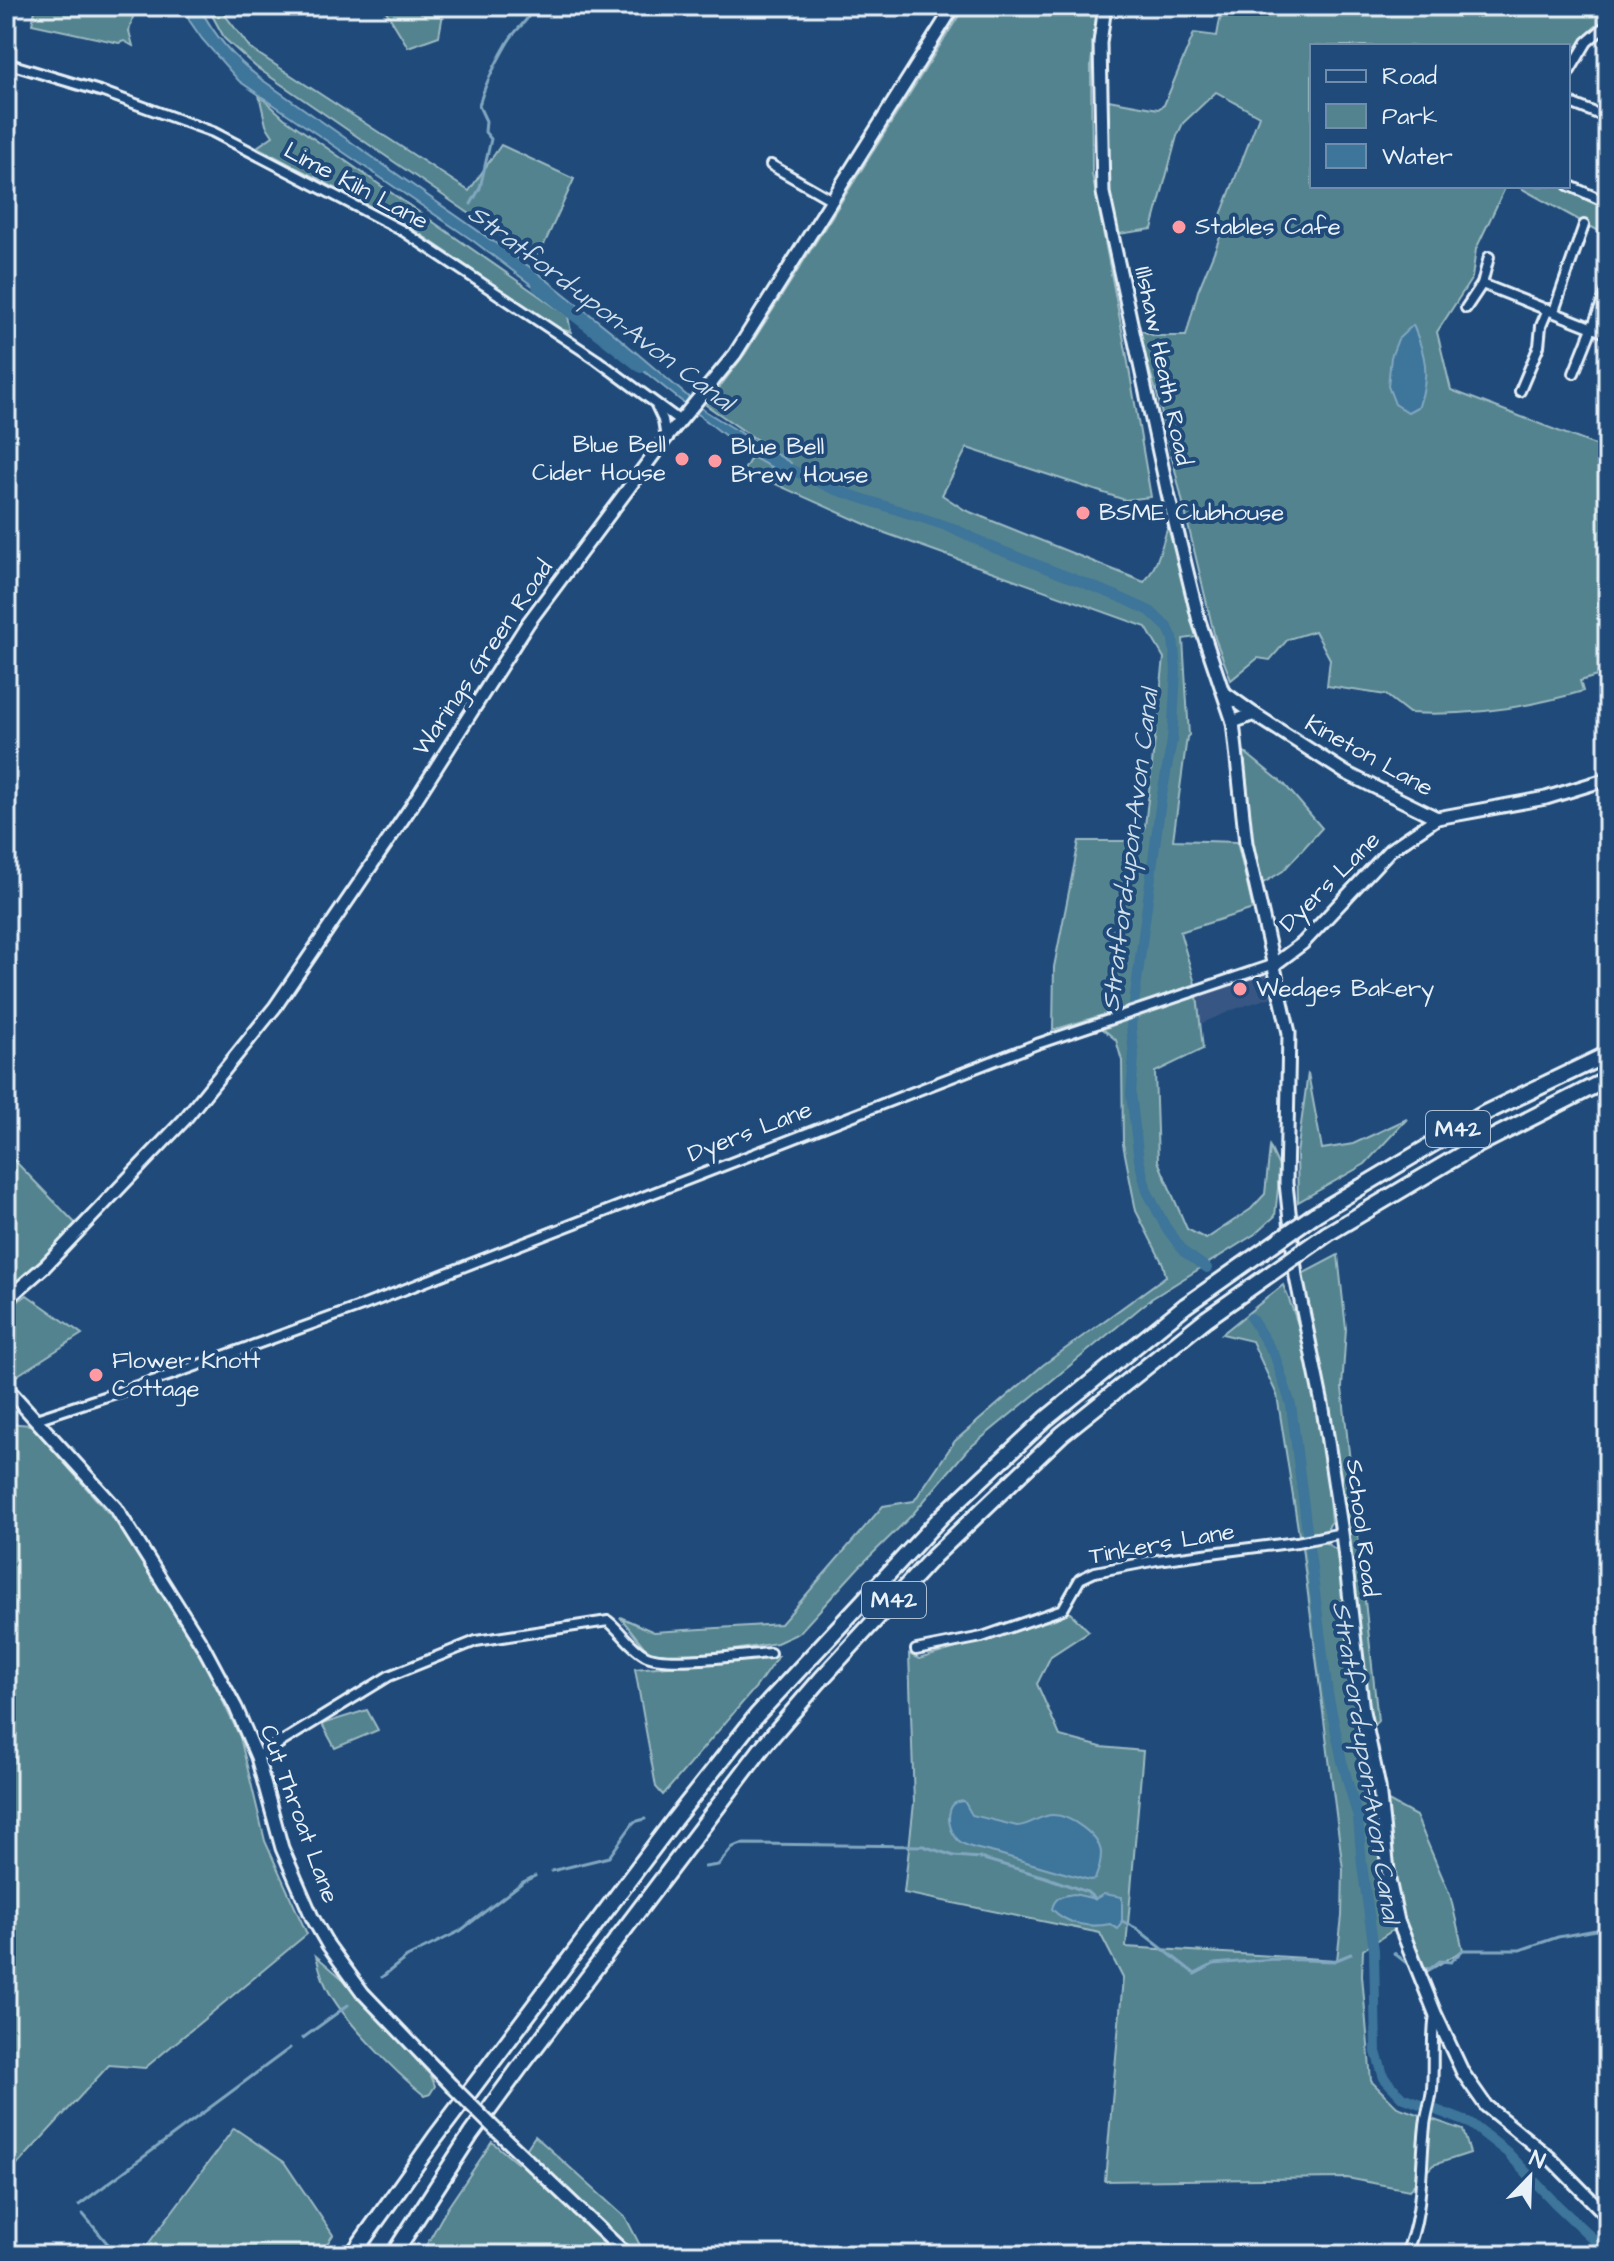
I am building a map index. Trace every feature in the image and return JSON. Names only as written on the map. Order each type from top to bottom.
[{"type":"highway","name":"M42","points":[[352,2255],[435,2138],[674,1820],[757,1715],[942,1516],[1047,1418],[1185,1306],[1314,1215],[1485,1113],[1608,1054]]},
{"type":"highway","name":"M42","points":[[393,2255],[471,2134],[765,1744],[934,1556],[1062,1434],[1206,1319],[1327,1234],[1472,1148],[1608,1079]]},
{"type":"street","name":"Warings Green Road","points":[[6,1300],[45,1266],[184,1120],[249,1042],[418,797],[528,623],[666,438],[735,354],[954,6]]},
{"type":"street","name":"Illshaw Heath Road","points":[[1105,6],[1100,43],[1103,193],[1168,494],[1203,635],[1233,722],[1246,843],[1275,964]]},
{"type":"street","points":[[1570,71],[1587,42],[1608,24]]},
{"type":"street","name":"Lime Kiln Lane","points":[[6,63],[103,92],[213,132],[403,231],[597,360],[656,404],[684,417]]},
{"type":"street","points":[[1570,103],[1608,118]]},
{"type":"street","points":[[771,165],[832,200]]},
{"type":"street","points":[[1570,186],[1608,203]]},
{"type":"street","points":[[1520,391],[1539,346],[1541,326],[1551,310],[1584,225]]},
{"type":"street","points":[[1466,308],[1482,284],[1489,257]]},
{"type":"street","points":[[1482,284],[1608,334]]},
{"type":"street","points":[[1574,373],[1608,288]]},
{"type":"street","points":[[656,404],[666,438]]},
{"type":"street","name":"Kineton Lane","points":[[1225,694],[1346,773],[1437,818],[1546,798],[1608,779]]},
{"type":"street","points":[[1233,722],[1254,714]]},
{"type":"street","name":"Dyers Lane","points":[[36,1419],[171,1375],[362,1306],[1037,1044],[1275,964],[1303,943],[1390,850],[1437,818]]},
{"type":"street","name":"School Road","points":[[1275,964],[1289,1033],[1286,1183],[1292,1248],[1323,1409],[1342,1533],[1363,1711],[1379,1787],[1389,1880],[1398,1921],[1463,2073],[1486,2106],[1549,2157],[1608,2217]]},
{"type":"street","name":"Cut Throat Lane","points":[[6,1387],[116,1508],[203,1646],[236,1708],[257,1757],[282,1848],[312,1917],[363,1993],[497,2131],[627,2255]]},
{"type":"street","name":"Tinkers Lane","points":[[916,1650],[982,1637],[1063,1609],[1072,1598],[1080,1579],[1095,1572],[1342,1533]]},
{"type":"street","points":[[257,1757],[389,1676],[476,1641],[608,1621],[641,1652],[655,1658],[770,1653]]},
{"type":"street","points":[[1405,2255],[1411,2243],[1420,2187],[1432,2090],[1431,2038],[1435,2013]]},
{"type":"shaded area","points":[[1271,968],[1278,995],[1200,1024],[1197,995]]},
{"type":"green space","points":[[36,6],[136,6],[129,31],[133,46],[124,41],[119,43],[32,24]]},
{"type":"green space","points":[[207,6],[218,6],[251,49],[469,191],[501,145],[574,179],[537,260],[256,67],[225,39]]},
{"type":"green space","points":[[389,6],[439,6],[443,14],[439,36],[408,47],[386,11]]},
{"type":"green space","points":[[965,6],[1098,6],[1091,64],[1092,174],[1151,497],[1125,500],[967,448],[942,495],[965,510],[1144,582],[1157,560],[1171,518],[1197,637],[1183,639],[1189,735],[1173,840],[1237,842],[1253,909],[1180,932],[1196,987],[1053,1030],[1054,967],[1079,841],[1136,841],[1145,826],[1164,658],[1146,627],[885,533],[744,470],[760,442],[706,405],[745,354]]},
{"type":"green space","points":[[1235,6],[1608,6],[1608,22],[1570,62],[1570,44],[1310,44],[1310,188],[1505,188],[1476,249],[1472,278],[1437,332],[1451,390],[1608,450],[1608,673],[1580,681],[1583,691],[1497,710],[1409,713],[1386,695],[1327,686],[1330,659],[1315,631],[1288,639],[1270,660],[1258,658],[1231,680],[1215,638],[1157,394],[1137,329],[1155,336],[1186,336],[1198,291],[1223,230],[1216,228],[1259,116],[1216,92],[1183,123],[1152,229],[1119,234],[1111,212],[1105,111],[1108,100],[1158,109],[1164,105],[1194,33],[1217,36],[1220,19]]},
{"type":"green space","points":[[259,95],[284,118],[568,316],[571,332],[557,328],[410,227],[257,147],[273,136],[266,125]]},
{"type":"green space","points":[[1521,188],[1570,188],[1608,201],[1608,236]]},
{"type":"green space","points":[[1242,750],[1285,785],[1322,828],[1283,871],[1260,885],[1252,843]]},
{"type":"green space","points":[[1197,995],[1203,1049],[1155,1072],[1158,1161],[1187,1229],[1206,1239],[1251,1209],[1265,1194],[1270,1147],[1280,1169],[1275,1216],[1255,1234],[1151,1299],[967,1450],[912,1515],[799,1633],[777,1643],[683,1658],[649,1653],[620,1617],[654,1632],[781,1624],[883,1506],[914,1501],[955,1441],[1043,1365],[1166,1276],[1136,1211],[1123,1144],[1122,1061],[1116,1040],[1103,1029]]},
{"type":"green space","points":[[1308,1073],[1322,1149],[1353,1144],[1407,1119],[1365,1164],[1298,1202],[1297,1154]]},
{"type":"green space","points":[[14,1160],[78,1226],[6,1295],[6,1168]]},
{"type":"green space","points":[[1338,1255],[1346,1329],[1342,1388],[1378,1721],[1370,1729],[1314,1338],[1302,1274]]},
{"type":"green space","points":[[1283,1285],[1311,1372],[1331,1522],[1327,1530],[1299,1535],[1277,1395],[1252,1341],[1222,1334]]},
{"type":"green space","points":[[27,1295],[82,1334],[13,1378],[6,1371],[6,1310]]},
{"type":"green space","points":[[6,1423],[31,1425],[118,1524],[206,1666],[240,1737],[265,1841],[307,1934],[145,2068],[109,2065],[6,2177]]},
{"type":"green space","points":[[1324,1542],[1341,1556],[1356,1702],[1372,1796],[1381,1797],[1416,1816],[1450,1895],[1463,1950],[1423,1974],[1402,1924],[1363,1950],[1362,1975],[1371,2081],[1397,2107],[1463,2130],[1470,2153],[1433,2165],[1409,2190],[1347,2178],[1105,2181],[1123,1978],[1100,1933],[904,1893],[914,1803],[909,1654],[919,1659],[1055,1619],[1069,1612],[1089,1631],[1051,1656],[1037,1684],[1060,1736],[1101,1747],[1143,1751],[1126,1947],[1337,1960],[1343,1869],[1302,1547]]},
{"type":"green space","points":[[778,1656],[756,1687],[663,1795],[656,1787],[635,1669]]},
{"type":"green space","points":[[367,1710],[378,1730],[335,1748],[322,1724]]},
{"type":"green space","points":[[316,1956],[344,1980],[431,2076],[435,2086],[430,2094],[425,2096],[413,2086],[356,2029],[333,1999]]},
{"type":"green space","points":[[234,2128],[284,2162],[333,2235],[319,2255],[140,2255]]},
{"type":"green space","points":[[535,2136],[626,2218],[645,2255],[421,2255],[446,2210],[492,2142],[517,2163]]},
{"type":"water","points":[[186,6],[199,6],[226,46],[261,79],[537,272],[705,411],[791,463],[786,475],[752,457],[472,240],[239,81],[202,39],[189,20]]},
{"type":"water","points":[[1413,325],[1424,356],[1425,374],[1419,406],[1408,412],[1395,404],[1388,386],[1391,357],[1398,339]]},
{"type":"water","points":[[964,1801],[972,1815],[1017,1826],[1053,1815],[1075,1823],[1090,1834],[1099,1846],[1101,1853],[1095,1879],[1078,1877],[962,1843],[953,1834],[949,1818],[953,1805]]},
{"type":"water","points":[[1074,1894],[1095,1899],[1104,1894],[1122,1897],[1122,1921],[1118,1929],[1110,1924],[1095,1926],[1072,1922],[1052,1909],[1057,1899]]},
{"type":"waterway","points":[[471,204],[480,188],[491,139],[485,132],[486,121],[479,106],[481,98],[504,49],[533,6]]},
{"type":"waterway","name":"Stratford-upon-Avon Canal","points":[[537,287],[641,368]]},
{"type":"waterway","name":"Stratford-upon-Avon Canal","points":[[779,464],[833,489],[953,528],[992,547],[1117,596],[1150,611],[1168,628],[1173,638],[1176,669],[1172,741],[1161,800],[1131,1026],[1134,1055],[1131,1094],[1139,1160],[1147,1191],[1165,1226],[1184,1252],[1207,1268]]},
{"type":"waterway","name":"Stratford-upon-Avon Canal","points":[[1251,1318],[1275,1356],[1291,1405],[1328,1694],[1358,1818],[1374,1950],[1376,2052],[1384,2078],[1402,2097],[1470,2123],[1507,2152],[1608,2253]]},
{"type":"waterway","points":[[552,1871],[609,1857],[634,1822],[645,1819]]},
{"type":"waterway","points":[[705,1867],[718,1865],[733,1847],[742,1844],[923,1846],[954,1856],[980,1858],[1045,1877],[1087,1892],[1095,1899]]},
{"type":"waterway","points":[[382,1977],[407,1957],[460,1931],[535,1876]]},
{"type":"waterway","points":[[1122,1921],[1136,1928],[1195,1974],[1214,1964],[1274,1959],[1334,1961],[1351,1954]]},
{"type":"waterway","points":[[1425,1968],[1430,1969],[1440,1961],[1451,1962],[1463,1950],[1520,1950],[1608,1925]]},
{"type":"waterway","points":[[1394,1953],[1409,1965]]},
{"type":"waterway","points":[[303,2038],[348,2005]]},
{"type":"waterway","points":[[79,2205],[290,2048]]},
{"type":"waterway","points":[[83,2214],[117,2255]]},
{"type":"place","name":"Stables Cafe","points":[[1179,227]]},
{"type":"place","name":"Blue Bell Cider House","points":[[682,459]]},
{"type":"place","name":"Blue Bell Brew House","points":[[715,461]]},
{"type":"place","name":"BSME Clubhouse","points":[[1083,513]]},
{"type":"place","name":"Wedges Bakery","points":[[1240,989]]},
{"type":"place","name":"Flower Knott Cottage","points":[[96,1375]]}]
